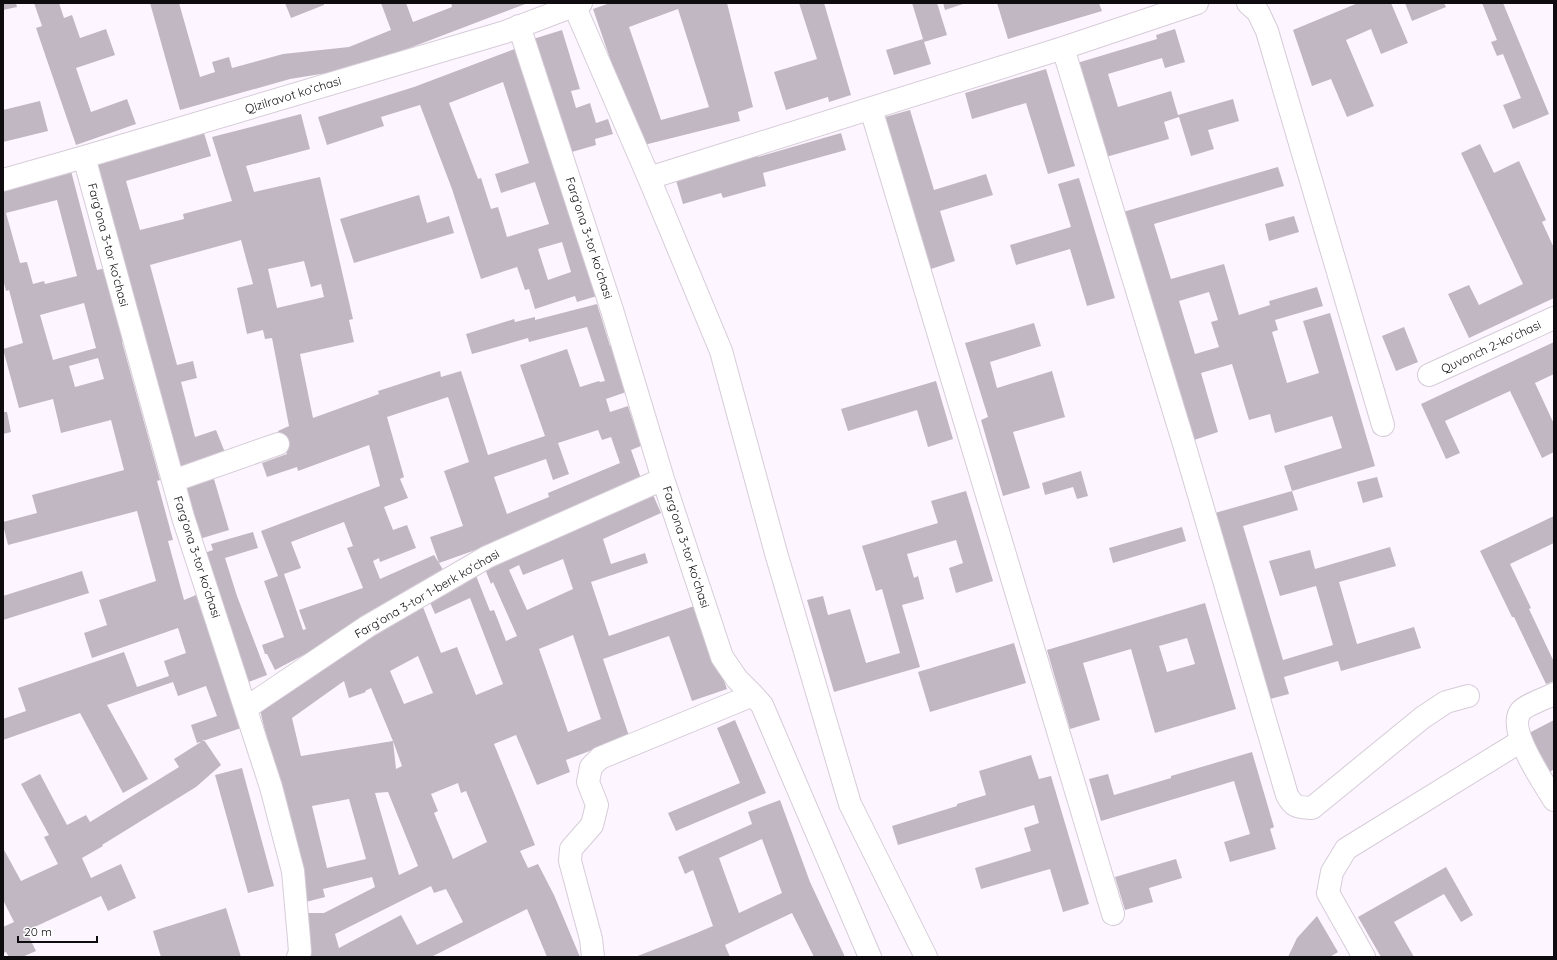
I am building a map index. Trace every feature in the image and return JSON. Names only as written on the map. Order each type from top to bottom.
[{"type":"street","points":[[649,178],[1063,48],[1197,3]]},
{"type":"street","points":[[1248,3],[1258,12],[1266,31],[1383,425]]},
{"type":"street","points":[[578,4],[721,351],[776,553],[850,804],[926,957]]},
{"type":"street","name":"Qizilravot koʻchasi","points":[[3,180],[519,26],[578,4]]},
{"type":"street","name":"Fargʻona 3-tor koʻchasi","points":[[519,26],[612,310],[663,479],[722,657],[737,679],[762,705],[870,957]]},
{"type":"street","points":[[1063,48],[1186,452],[1287,795],[1292,804],[1299,808],[1312,808],[1422,718],[1446,702],[1468,696]]},
{"type":"street","points":[[871,109],[1113,914]]},
{"type":"street","name":"Fargʻona 3-tor koʻchasi","points":[[84,157],[183,517],[271,787],[293,871],[300,952],[298,957]]},
{"type":"street","name":"Quvonch 2-koʻchasi","points":[[1429,375],[1554,318]]},
{"type":"street","points":[[173,481],[278,444]]},
{"type":"street","name":"Fargʻona 3-tor 1-berk koʻchasi","points":[[246,708],[368,626],[487,557],[663,479]]},
{"type":"street","points":[[1554,694],[1522,710],[1518,716],[1517,725],[1520,740],[1554,800]]},
{"type":"street","points":[[592,957],[591,939],[570,861],[571,849],[592,825],[597,805],[588,782],[591,767],[600,758],[753,695]]},
{"type":"street","points":[[1364,957],[1328,893],[1332,872],[1346,849],[1520,740]]},
{"type":"building","points":[[3,3],[16,3],[17,7],[3,10]]},
{"type":"building","points":[[34,3],[59,3],[64,18],[72,15],[80,38],[106,29],[115,55],[76,68],[91,112],[127,99],[136,124],[76,145],[36,28],[42,26]]},
{"type":"building","points":[[150,3],[179,3],[200,77],[215,72],[212,62],[229,57],[232,68],[283,54],[349,47],[391,30],[381,3],[406,3],[413,22],[452,7],[451,3],[528,3],[357,68],[290,79],[180,110]]},
{"type":"building","points":[[285,3],[324,3],[324,5],[291,18]]},
{"type":"building","points":[[610,3],[727,3],[753,107],[738,112],[740,121],[640,146],[593,9]],"holes":[[[678,9],[709,107],[661,120],[629,27]]]},
{"type":"building","points":[[799,3],[824,3],[851,95],[829,102],[828,97],[786,110],[774,72],[817,59]]},
{"type":"building","points":[[912,3],[937,3],[947,35],[924,42],[931,64],[894,75],[886,50],[923,39]]},
{"type":"building","points":[[943,3],[966,3],[945,10]]},
{"type":"building","points":[[997,3],[1099,3],[1102,11],[1008,39]]},
{"type":"building","points":[[1358,3],[1391,3],[1408,43],[1381,54],[1371,29],[1346,40],[1374,106],[1347,117],[1331,79],[1312,86],[1293,30]]},
{"type":"building","points":[[1405,3],[1444,3],[1446,7],[1412,21]]},
{"type":"building","points":[[1482,3],[1503,3],[1549,114],[1513,129],[1503,105],[1521,98],[1503,54],[1497,56],[1491,42],[1497,40]]},
{"type":"building","points":[[1175,29],[1185,62],[1165,68],[1162,58],[1108,74],[1118,107],[1171,91],[1178,115],[1233,99],[1239,121],[1208,130],[1214,149],[1191,156],[1179,117],[1164,122],[1169,139],[1106,157],[1077,63],[1157,39],[1156,35]]},
{"type":"building","points":[[562,30],[580,89],[571,91],[576,108],[590,103],[596,123],[608,119],[613,134],[595,139],[596,145],[565,154],[530,40]]},
{"type":"building","points":[[520,47],[600,295],[577,302],[575,296],[535,309],[529,289],[525,290],[517,267],[481,279],[452,189],[420,105],[381,117],[384,126],[327,145],[318,117],[414,87]],"holes":[[[503,82],[529,163],[495,174],[501,193],[535,182],[549,224],[507,237],[498,207],[491,209],[481,178],[478,179],[449,103]],[[562,242],[571,272],[548,280],[538,249]]]},
{"type":"building","points":[[1046,69],[1075,166],[1048,174],[1026,103],[972,119],[965,93]]},
{"type":"building","points":[[40,101],[48,131],[3,142],[3,110]]},
{"type":"building","points":[[910,110],[934,190],[986,174],[993,195],[940,211],[955,261],[931,269],[885,117]]},
{"type":"building","points":[[301,114],[310,149],[246,166],[254,192],[320,177],[353,319],[349,320],[354,342],[300,354],[313,418],[379,394],[378,391],[440,371],[441,377],[461,371],[488,455],[545,436],[520,365],[567,349],[580,387],[599,381],[605,381],[587,327],[529,342],[528,338],[472,354],[466,334],[514,319],[515,322],[535,317],[535,320],[597,304],[610,346],[614,345],[629,391],[606,399],[610,412],[628,406],[641,446],[631,450],[643,484],[515,536],[439,563],[446,575],[275,670],[267,654],[265,654],[262,645],[284,637],[264,581],[278,576],[261,531],[380,486],[369,445],[298,471],[297,467],[267,477],[262,463],[287,454],[278,431],[289,426],[272,338],[265,339],[263,330],[247,334],[237,288],[253,284],[241,240],[150,265],[177,365],[193,361],[197,378],[181,382],[195,437],[216,430],[226,455],[177,474],[94,166],[204,133],[211,156],[126,181],[140,230],[184,219],[183,214],[232,201],[212,137]],"holes":[[[304,261],[311,287],[321,284],[324,297],[277,308],[268,269]],[[448,397],[469,462],[444,471],[463,526],[430,537],[439,563],[434,555],[380,579],[373,561],[379,558],[380,562],[416,548],[407,525],[393,530],[384,507],[408,498],[400,479],[404,477],[387,417]],[[598,430],[602,440],[611,437],[620,463],[548,493],[549,497],[507,514],[494,477],[546,459],[553,480],[569,474],[558,443]],[[344,522],[353,546],[347,548],[363,588],[299,610],[306,629],[303,630],[284,574],[301,568],[291,542]]]},
{"type":"building","points":[[841,133],[846,150],[763,173],[766,186],[723,198],[721,193],[683,204],[675,177],[757,154],[758,157]]},
{"type":"building","points":[[1480,144],[1494,173],[1519,161],[1546,220],[1542,222],[1554,248],[1554,298],[1469,338],[1448,294],[1469,285],[1479,305],[1523,284],[1461,153]]},
{"type":"building","points":[[1278,167],[1284,186],[1154,224],[1171,279],[1224,264],[1239,315],[1270,305],[1269,301],[1317,287],[1323,306],[1275,320],[1278,330],[1272,332],[1287,383],[1319,373],[1303,321],[1330,313],[1375,466],[1292,491],[1284,466],[1342,448],[1332,416],[1275,433],[1270,414],[1249,420],[1232,364],[1201,373],[1218,432],[1191,441],[1123,212]],"holes":[[[1209,292],[1218,320],[1211,322],[1219,347],[1195,354],[1179,301]]]},
{"type":"building","points":[[71,171],[97,270],[107,268],[126,340],[122,342],[160,480],[157,481],[173,540],[168,541],[184,600],[196,595],[220,666],[244,727],[197,743],[191,725],[217,716],[206,686],[178,696],[173,682],[107,705],[148,779],[123,793],[80,713],[3,740],[3,719],[26,711],[18,688],[124,652],[137,687],[169,676],[164,661],[186,653],[178,628],[92,658],[84,633],[107,625],[99,600],[156,581],[137,511],[8,545],[3,522],[37,513],[32,495],[124,470],[111,420],[61,433],[53,399],[19,408],[3,349],[23,343],[9,290],[6,291],[3,279],[3,189]],"holes":[[[57,200],[77,276],[45,284],[44,281],[33,284],[27,262],[20,263],[6,213]],[[84,303],[96,348],[53,360],[40,315]],[[98,358],[104,379],[75,387],[69,366]]]},
{"type":"building","points":[[1079,178],[1115,298],[1087,306],[1070,249],[1016,265],[1010,245],[1071,227],[1058,184]]},
{"type":"building","points":[[419,195],[427,223],[449,216],[454,233],[354,263],[340,219]]},
{"type":"building","points":[[1294,216],[1299,232],[1269,241],[1265,224]]},
{"type":"building","points":[[1034,323],[1041,346],[990,362],[997,388],[1052,371],[1065,417],[1013,432],[1030,488],[1003,496],[981,420],[988,417],[965,343]]},
{"type":"building","points":[[1404,327],[1418,362],[1396,371],[1382,336]]},
{"type":"building","points":[[1554,342],[1554,374],[1535,383],[1554,424],[1554,452],[1542,458],[1510,391],[1445,421],[1460,453],[1446,459],[1421,404]]},
{"type":"building","points":[[936,381],[953,439],[928,447],[917,410],[848,431],[841,409]]},
{"type":"building","points":[[3,412],[7,412],[11,432],[3,434]]},
{"type":"building","points":[[1081,471],[1088,496],[1077,499],[1073,487],[1045,495],[1042,483]]},
{"type":"building","points":[[1377,477],[1383,497],[1363,503],[1357,482]]},
{"type":"building","points":[[214,479],[229,530],[196,540],[181,488]]},
{"type":"building","points":[[650,488],[661,513],[603,539],[611,564],[645,553],[648,563],[591,582],[609,636],[697,605],[727,689],[692,701],[669,636],[603,659],[629,736],[566,760],[570,772],[537,785],[516,735],[494,744],[535,845],[520,851],[528,868],[538,864],[554,895],[580,957],[547,957],[527,909],[431,957],[307,957],[306,913],[324,913],[375,887],[372,877],[323,889],[325,897],[306,902],[259,706],[421,602],[441,653],[457,647],[476,695],[503,684],[470,598],[435,614],[429,600],[464,584],[462,579],[475,573],[490,611],[494,610],[506,641],[517,636],[493,582],[491,584],[483,564]],"holes":[[[563,559],[573,589],[527,610],[509,570],[519,565],[523,575]],[[573,635],[601,719],[568,732],[539,649]],[[418,656],[433,693],[404,704],[390,671]],[[344,681],[349,698],[366,692],[365,691],[371,688],[393,741],[301,756],[292,718]],[[393,741],[402,766],[396,769]],[[458,783],[461,793],[466,791],[487,842],[453,859],[434,813],[438,811],[431,794]],[[388,792],[418,866],[399,875],[375,793]],[[349,799],[366,859],[327,868],[312,806]],[[431,886],[434,893],[446,889],[463,922],[417,945],[401,915],[339,948],[335,934]]]},
{"type":"building","points":[[966,491],[993,581],[956,593],[949,568],[963,563],[956,540],[907,554],[914,578],[918,576],[924,599],[902,605],[920,667],[834,692],[807,600],[823,596],[828,615],[850,609],[866,663],[900,653],[882,589],[876,591],[862,546],[938,523],[931,501]]},
{"type":"building","points":[[1292,491],[1298,510],[1243,526],[1283,660],[1333,645],[1316,586],[1280,596],[1269,561],[1310,550],[1315,569],[1390,547],[1396,566],[1339,582],[1357,644],[1414,627],[1421,648],[1341,671],[1338,661],[1284,677],[1289,694],[1270,699],[1215,513]]},
{"type":"building","points":[[1554,516],[1554,543],[1510,564],[1554,662],[1554,681],[1546,684],[1480,551]]},
{"type":"building","points":[[1182,527],[1186,541],[1113,563],[1109,548]]},
{"type":"building","points":[[253,532],[258,548],[225,558],[237,596],[267,675],[246,683],[199,555],[213,550],[211,544]]},
{"type":"building","points":[[82,571],[89,593],[3,620],[3,596]]},
{"type":"building","points":[[1205,603],[1236,709],[1155,733],[1131,649],[1083,663],[1100,720],[1070,729],[1047,650]],"holes":[[[1187,638],[1195,664],[1167,672],[1159,646]]]},
{"type":"building","points":[[1014,643],[1026,683],[930,712],[918,672]]},
{"type":"building","points":[[735,720],[766,793],[676,831],[668,813],[740,783],[717,728]]},
{"type":"building","points":[[1554,720],[1554,769],[1550,772],[1529,733]]},
{"type":"building","points":[[204,740],[221,765],[196,787],[82,858],[91,878],[121,864],[136,898],[108,911],[101,896],[26,931],[36,951],[22,957],[9,957],[6,952],[3,953],[3,927],[14,922],[3,900],[3,848],[21,881],[58,864],[44,837],[49,835],[21,784],[40,774],[67,825],[86,815],[90,822],[179,767],[174,759]]},
{"type":"building","points":[[1252,752],[1274,827],[1270,829],[1276,849],[1230,862],[1224,842],[1250,834],[1234,781],[1101,821],[1089,779],[1108,774],[1114,795]]},
{"type":"building","points":[[1031,755],[1039,779],[1051,776],[1089,904],[1063,912],[1050,869],[981,889],[975,868],[1031,851],[1024,828],[1039,823],[1034,805],[898,845],[892,826],[957,806],[957,804],[986,795],[979,771]]},
{"type":"building","points":[[242,768],[274,886],[248,893],[215,775]]},
{"type":"building","points":[[780,800],[810,882],[845,957],[814,957],[792,913],[725,945],[730,957],[635,957],[713,926],[693,870],[685,874],[678,857],[752,824],[748,812]],"holes":[[[762,839],[782,893],[739,913],[719,858]]]},
{"type":"building","points":[[1176,859],[1182,878],[1149,888],[1153,902],[1125,910],[1115,877]]},
{"type":"building","points":[[1446,867],[1473,915],[1461,922],[1444,894],[1394,922],[1414,957],[1381,957],[1358,917]]},
{"type":"building","points":[[226,908],[241,957],[161,957],[153,931]]},
{"type":"building","points":[[1317,916],[1338,952],[1330,957],[1288,957],[1297,938]]}]
